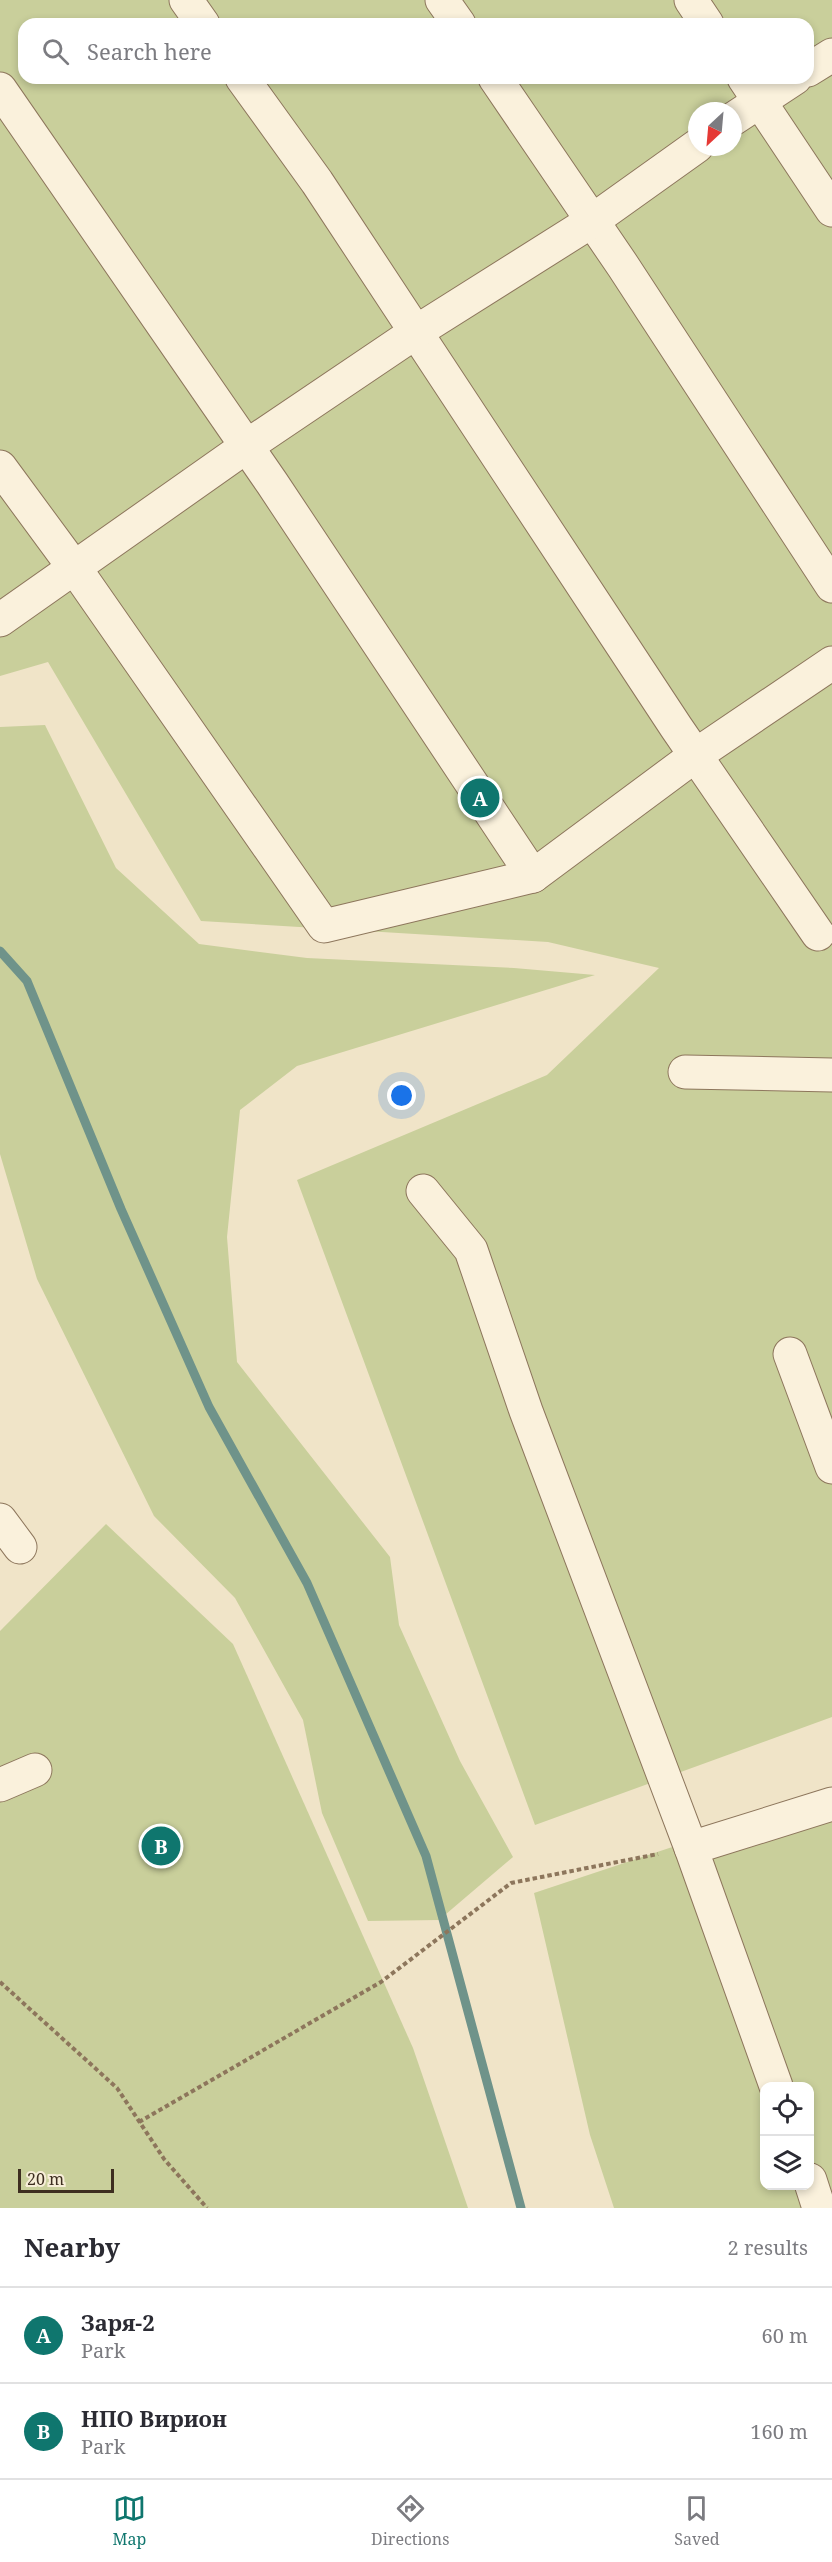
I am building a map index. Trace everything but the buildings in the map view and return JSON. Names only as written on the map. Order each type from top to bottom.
[{"type":"street","points":[[186,0],[199,18]]},
{"type":"street","points":[[442,0],[455,18]]},
{"type":"street","points":[[691,0],[703,18]]},
{"type":"street","points":[[814,66],[832,55]]},
{"type":"street","points":[[246,84],[317,182],[696,755],[818,934]]},
{"type":"street","points":[[499,84],[832,586]]},
{"type":"street","points":[[781,84],[745,99],[832,210]]},
{"type":"street","points":[[0,89],[247,446],[533,876]]},
{"type":"street","points":[[0,620],[247,446],[416,332],[592,221],[688,152]]},
{"type":"street","points":[[0,467],[74,568],[324,926],[533,876],[696,755],[832,663]]},
{"type":"street","points":[[685,1072],[832,1075]]},
{"type":"street","points":[[423,1191],[471,1250],[526,1411],[691,1848],[775,2082]]},
{"type":"street","points":[[790,1354],[832,1467]]},
{"type":"street","points":[[0,1520],[20,1547]]},
{"type":"street","points":[[0,1785],[35,1770]]},
{"type":"street","points":[[691,1848],[832,1804]]},
{"type":"street","points":[[813,2190],[819,2208]]},
{"type":"path","points":[[139,2122],[381,1982],[511,1883],[691,1848]]},
{"type":"path","points":[[0,1982],[117,2088],[164,2158],[207,2208]]},
{"type":"green space","points":[[0,0],[832,0],[832,1717],[535,1825],[297,1180],[547,1075],[659,968],[548,942],[201,921],[48,662],[0,676]]},
{"type":"green space","points":[[45,725],[116,868],[199,944],[307,958],[514,968],[595,975],[297,1066],[240,1110],[227,1237],[237,1362],[390,1557],[399,1625],[460,1761],[513,1857],[439,1920],[368,1921],[322,1813],[303,1720],[235,1598],[154,1516],[37,1279],[0,1154],[0,727]]},
{"type":"green space","points":[[106,1524],[233,1644],[413,2048],[468,2208],[0,2208],[0,1631]]},
{"type":"green space","points":[[832,1794],[832,2208],[614,2208],[590,2135],[534,1893]]},
{"type":"waterway","points":[[0,951],[27,981],[121,1209],[209,1407],[307,1583],[426,1856],[521,2208]]},
{"type":"place","name":"Заря-2","points":[[480,798]]},
{"type":"place","name":"НПО Вирион","points":[[161,1846]]}]
